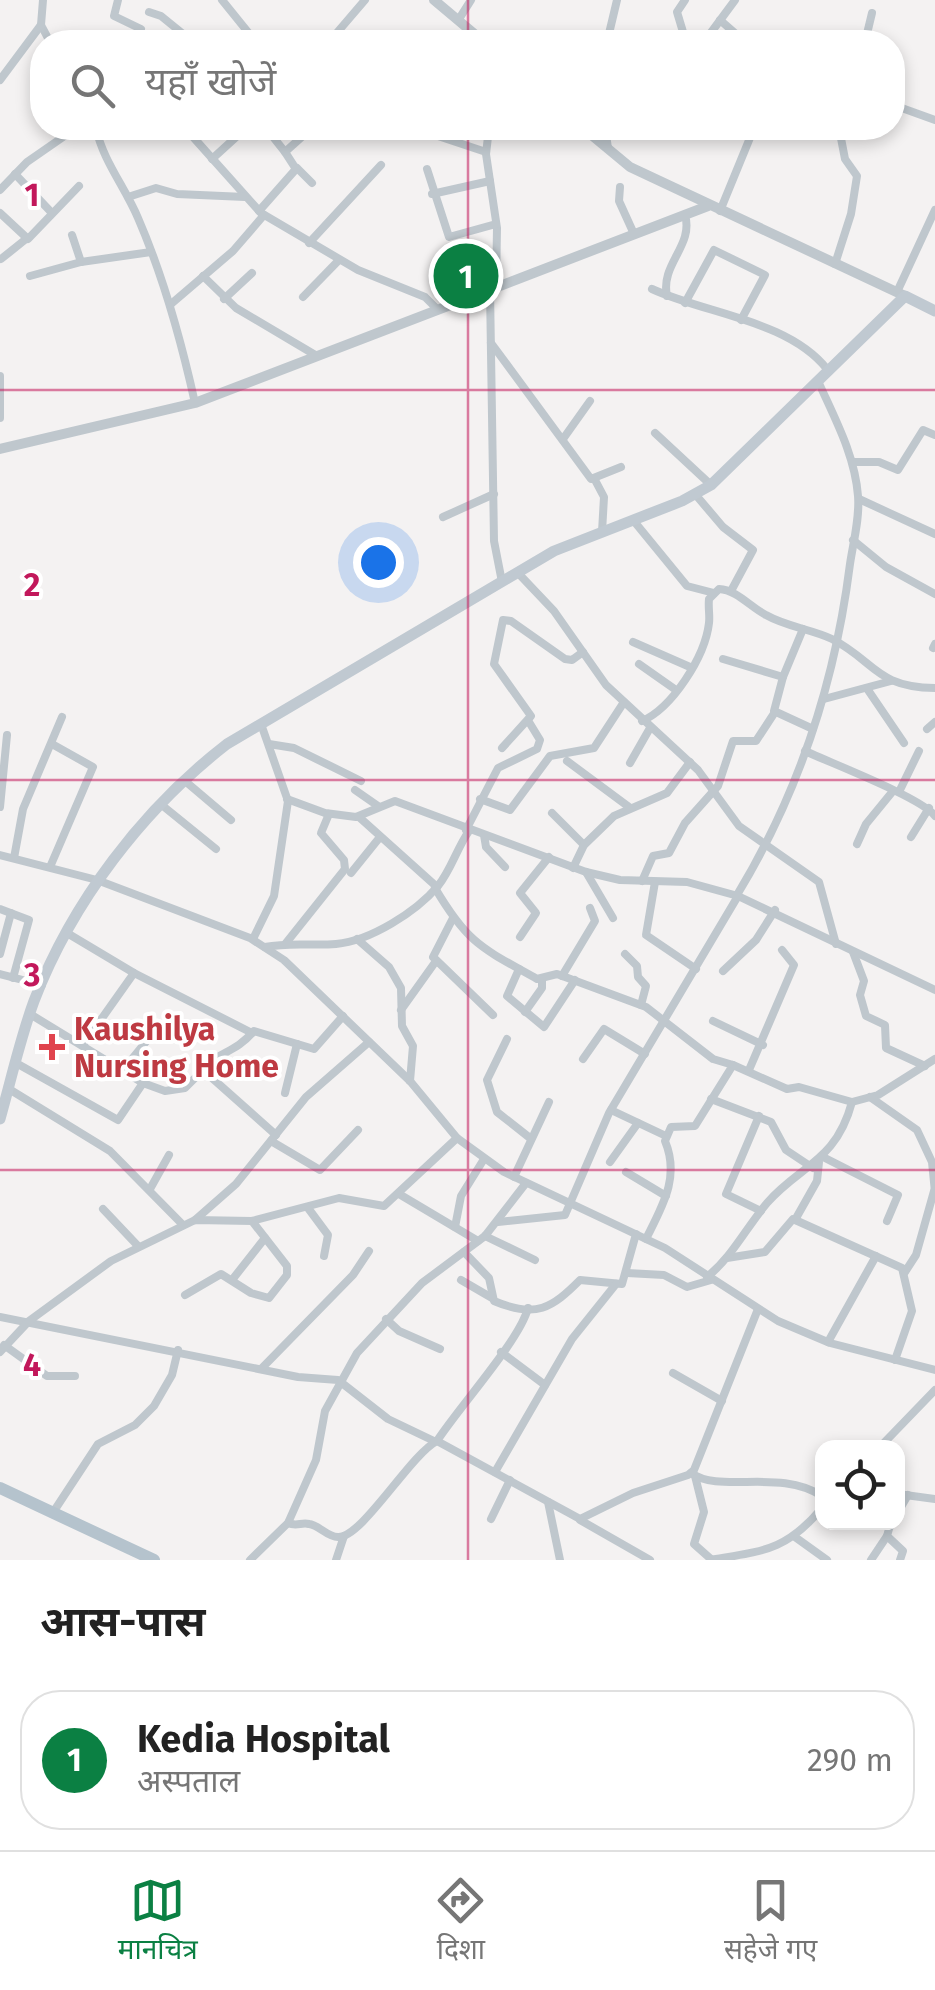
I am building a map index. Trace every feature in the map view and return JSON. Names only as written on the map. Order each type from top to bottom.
[{"type":"main road","points":[[0,1119],[30,1014],[66,933],[98,880],[185,780],[226,744],[554,551],[711,485],[901,294],[935,311]]},
{"type":"main road","points":[[0,1488],[154,1560]]},
{"type":"street","points":[[36,30],[43,0]]},
{"type":"street","points":[[118,0],[114,16],[141,29]]},
{"type":"street","points":[[222,0],[246,30]]},
{"type":"street","points":[[339,30],[364,0]]},
{"type":"street","points":[[434,0],[470,30]]},
{"type":"street","points":[[458,19],[471,0]]},
{"type":"street","points":[[609,30],[617,0]]},
{"type":"street","points":[[682,30],[676,12],[685,0]]},
{"type":"street","points":[[713,30],[735,0]]},
{"type":"street","points":[[149,12],[178,30]]},
{"type":"street","points":[[868,30],[872,13]]},
{"type":"street","points":[[720,20],[731,30]]},
{"type":"street","points":[[40,24],[43,30]]},
{"type":"street","points":[[0,80],[30,38]]},
{"type":"street","points":[[0,57],[10,66]]},
{"type":"street","points":[[905,109],[935,120]]},
{"type":"street","points":[[0,190],[60,140]]},
{"type":"street","points":[[99,140],[102,153],[128,197],[171,304],[195,403]]},
{"type":"street","points":[[195,140],[262,213],[340,260],[425,298],[438,310]]},
{"type":"street","points":[[212,159],[233,140]]},
{"type":"street","points":[[276,140],[312,183]]},
{"type":"street","points":[[285,152],[299,140]]},
{"type":"street","points":[[450,140],[486,152]]},
{"type":"street","points":[[486,140],[496,224],[492,342],[495,560],[502,582]]},
{"type":"street","points":[[598,140],[630,166],[708,206],[901,294],[935,210]]},
{"type":"street","points":[[607,140],[608,148]]},
{"type":"street","points":[[720,212],[749,140]]},
{"type":"street","points":[[834,264],[852,214],[857,178],[843,153],[841,140]]},
{"type":"street","points":[[309,243],[381,166]]},
{"type":"street","points":[[171,304],[262,213],[297,168]]},
{"type":"street","points":[[427,170],[449,237],[496,224]]},
{"type":"street","points":[[15,174],[52,212]]},
{"type":"street","points":[[432,194],[490,181]]},
{"type":"street","points":[[1,258],[79,186]]},
{"type":"street","points":[[620,187],[618,202],[634,234]]},
{"type":"street","points":[[128,197],[156,188],[177,194],[246,197]]},
{"type":"street","points":[[0,436],[1,449],[195,403],[708,206]]},
{"type":"street","points":[[0,213],[26,239]]},
{"type":"street","points":[[667,296],[664,277],[688,234],[685,215]]},
{"type":"street","points":[[72,236],[80,262]]},
{"type":"street","points":[[685,302],[714,250],[769,275],[740,320]]},
{"type":"street","points":[[30,276],[80,262],[151,252]]},
{"type":"street","points":[[303,297],[340,260]]},
{"type":"street","points":[[224,298],[252,273]]},
{"type":"street","points":[[203,276],[224,298],[318,356]]},
{"type":"street","points":[[652,288],[740,320],[809,351],[827,369]]},
{"type":"street","points":[[492,342],[595,480],[604,498],[602,532]]},
{"type":"street","points":[[0,376],[0,418]]},
{"type":"street","points":[[498,1222],[555,1220],[565,1215],[611,1110],[767,845],[805,751],[824,699],[837,642],[858,499],[852,462],[818,381]]},
{"type":"street","points":[[562,440],[590,401]]},
{"type":"street","points":[[852,462],[878,462],[898,470],[922,430],[935,434]]},
{"type":"street","points":[[655,433],[711,485]]},
{"type":"street","points":[[595,480],[621,468]]},
{"type":"street","points":[[443,517],[494,494]]},
{"type":"street","points":[[696,494],[723,527],[753,550],[730,591]]},
{"type":"street","points":[[858,499],[935,534]]},
{"type":"street","points":[[632,520],[687,586],[714,593],[730,591],[765,615],[837,642],[891,681],[935,688]]},
{"type":"street","points":[[853,540],[886,567],[935,594]]},
{"type":"street","points":[[518,573],[554,611],[624,702],[690,762],[739,826],[819,882],[836,944]]},
{"type":"street","points":[[630,763],[646,725],[662,711],[690,668],[709,626],[708,606],[714,593]]},
{"type":"street","points":[[265,947],[286,943],[337,944],[357,939],[411,910],[436,887],[498,768],[537,749],[540,740],[529,722],[530,709],[512,692],[494,664],[503,620],[511,621],[565,659],[574,659],[583,652]]},
{"type":"street","points":[[642,881],[653,856],[668,853],[685,823],[714,792],[726,770],[732,741],[747,745],[756,742],[775,712],[782,677],[803,629]]},
{"type":"street","points":[[633,642],[690,668]]},
{"type":"street","points":[[722,658],[782,677]]},
{"type":"street","points":[[639,664],[676,690]]},
{"type":"street","points":[[824,699],[891,681]]},
{"type":"street","points":[[868,690],[904,743]]},
{"type":"street","points":[[480,799],[510,810],[556,752],[594,748],[624,702]]},
{"type":"street","points":[[775,712],[813,729]]},
{"type":"street","points":[[14,858],[23,808],[62,717]]},
{"type":"street","points":[[502,748],[529,722]]},
{"type":"street","points":[[253,939],[274,896],[288,799],[261,724]]},
{"type":"street","points":[[0,806],[7,735]]},
{"type":"street","points":[[50,868],[93,767],[52,744]]},
{"type":"street","points":[[269,744],[294,748],[358,786],[378,806]]},
{"type":"street","points":[[857,844],[866,824],[896,792],[920,750]]},
{"type":"street","points":[[805,751],[933,813],[911,836]]},
{"type":"street","points":[[567,761],[629,807]]},
{"type":"street","points":[[573,868],[584,845],[629,807],[667,794],[690,762]]},
{"type":"street","points":[[185,780],[231,820]]},
{"type":"street","points":[[288,799],[329,814],[359,816],[395,801],[586,872],[642,881],[687,882],[738,895],[935,990]]},
{"type":"street","points":[[162,806],[216,848]]},
{"type":"street","points":[[552,813],[584,845]]},
{"type":"street","points":[[286,943],[344,869],[344,860],[321,833],[329,814]]},
{"type":"street","points":[[359,816],[436,887],[453,918],[478,947],[542,979]]},
{"type":"street","points":[[484,835],[486,847],[505,867]]},
{"type":"street","points":[[351,873],[380,836]]},
{"type":"street","points":[[0,854],[98,880],[196,914],[253,939],[343,1016],[410,1081],[456,1138],[484,1159],[646,1239],[758,1308],[828,1342],[935,1370]]},
{"type":"street","points":[[520,937],[536,913],[520,893],[549,857]]},
{"type":"street","points":[[586,872],[613,918]]},
{"type":"street","points":[[655,882],[646,934],[696,969]]},
{"type":"street","points":[[562,976],[595,921],[590,908]]},
{"type":"street","points":[[0,909],[29,920],[13,978]]},
{"type":"street","points":[[723,970],[756,940],[775,910]]},
{"type":"street","points":[[0,954],[11,912]]},
{"type":"street","points":[[453,918],[433,949],[436,961],[493,1014]]},
{"type":"street","points":[[66,933],[134,973],[252,1033]]},
{"type":"street","points":[[357,939],[389,967],[401,988],[400,1011],[413,1046],[410,1081]]},
{"type":"street","points":[[749,1070],[763,1046],[794,965],[782,950]]},
{"type":"street","points":[[853,952],[864,981],[860,995],[866,1016],[884,1025],[883,1044],[898,1054],[931,1065]]},
{"type":"street","points":[[625,954],[637,966],[638,977],[646,985],[641,1005]]},
{"type":"street","points":[[400,1011],[436,961]]},
{"type":"street","points":[[519,969],[506,993],[546,1027],[575,980]]},
{"type":"street","points":[[83,1045],[134,973]]},
{"type":"street","points":[[0,974],[42,985]]},
{"type":"street","points":[[542,979],[551,974],[562,976],[641,1005],[714,1059],[749,1070],[787,1089],[799,1087],[852,1102],[870,1098],[903,1076],[931,1065]]},
{"type":"street","points":[[525,1012],[542,988],[542,979]]},
{"type":"street","points":[[30,1014],[142,1083],[177,1090],[217,1055],[238,1050],[252,1033],[259,1031],[314,1049],[343,1016]]},
{"type":"street","points":[[713,1021],[763,1046]]},
{"type":"street","points":[[123,1070],[158,1027]]},
{"type":"street","points":[[582,1059],[604,1028],[645,1054]]},
{"type":"street","points":[[507,1039],[487,1080],[499,1114],[530,1138]]},
{"type":"street","points":[[195,1220],[236,1184],[306,1097],[370,1042]]},
{"type":"street","points":[[285,1094],[297,1044]]},
{"type":"street","points":[[898,1054],[903,1076]]},
{"type":"street","points":[[16,1063],[118,1120],[142,1083]]},
{"type":"street","points":[[646,1239],[666,1196],[673,1161],[666,1136],[673,1125],[695,1126],[733,1066]]},
{"type":"street","points":[[204,1070],[274,1138],[320,1170],[358,1130]]},
{"type":"street","points":[[9,1089],[110,1151],[183,1224]]},
{"type":"street","points":[[870,1098],[916,1130],[932,1162],[935,1191],[916,1254],[902,1284],[912,1311],[895,1360]]},
{"type":"street","points":[[711,1099],[775,1126],[786,1150],[898,1195],[887,1221]]},
{"type":"street","points":[[514,1177],[549,1102]]},
{"type":"street","points":[[627,1273],[664,1275],[687,1287],[709,1278],[761,1211],[818,1162],[852,1102]]},
{"type":"street","points":[[611,1110],[666,1136]]},
{"type":"street","points":[[759,1116],[726,1194],[761,1211]]},
{"type":"street","points":[[610,1162],[638,1123]]},
{"type":"street","points":[[75,1376],[47,1376],[2,1349],[29,1321],[138,1246],[183,1224],[195,1220],[252,1221],[339,1198],[384,1206],[456,1138]]},
{"type":"street","points":[[150,1189],[169,1155]]},
{"type":"street","points":[[455,1228],[461,1196],[484,1159]]},
{"type":"street","points":[[765,1252],[795,1220],[818,1182],[818,1162]]},
{"type":"street","points":[[626,1172],[666,1196]]},
{"type":"street","points":[[250,1560],[288,1524],[316,1460],[324,1411],[338,1380],[386,1319],[422,1283],[482,1238],[526,1183]]},
{"type":"street","points":[[399,1194],[455,1228],[534,1260]]},
{"type":"street","points":[[308,1208],[328,1235],[324,1256]]},
{"type":"street","points":[[103,1209],[138,1246]]},
{"type":"street","points":[[795,1220],[905,1272]]},
{"type":"street","points":[[185,1294],[221,1274],[266,1299],[287,1275],[286,1262],[252,1221]]},
{"type":"street","points":[[461,1280],[506,1305],[528,1308],[562,1302],[580,1280],[624,1282],[636,1234]]},
{"type":"street","points":[[232,1280],[265,1238]]},
{"type":"street","points":[[262,1368],[354,1275],[368,1251]]},
{"type":"street","points":[[464,1252],[489,1278],[492,1298]]},
{"type":"street","points":[[727,1258],[780,1252]]},
{"type":"street","points":[[828,1342],[876,1256]]},
{"type":"street","points":[[495,1472],[576,1334],[616,1284]]},
{"type":"street","points":[[336,1560],[344,1536],[378,1507],[435,1441],[510,1345],[528,1308]]},
{"type":"street","points":[[758,1308],[696,1475],[704,1512],[694,1544],[711,1560],[772,1549],[796,1538],[815,1516]]},
{"type":"street","points":[[0,1316],[100,1339],[338,1380],[388,1419],[510,1480],[649,1560]]},
{"type":"street","points":[[386,1319],[399,1331],[440,1349]]},
{"type":"street","points":[[52,1514],[98,1444],[135,1425],[154,1406],[172,1375],[178,1350]]},
{"type":"street","points":[[501,1352],[545,1385]]},
{"type":"street","points":[[673,1374],[722,1402]]},
{"type":"street","points":[[887,1440],[935,1390]]},
{"type":"street","points":[[580,1520],[633,1493],[696,1475],[781,1481],[815,1493]]},
{"type":"street","points":[[491,1519],[510,1480]]},
{"type":"street","points":[[905,1495],[935,1499]]},
{"type":"street","points":[[548,1502],[560,1560]]},
{"type":"street","points":[[288,1524],[298,1527],[308,1523],[332,1536],[344,1536]]},
{"type":"street","points":[[871,1560],[889,1530]]},
{"type":"street","points":[[886,1536],[902,1552],[900,1560]]},
{"type":"street","points":[[796,1538],[827,1560]]},
{"type":"street","points":[[765,1560],[772,1549]]},
{"type":"place","name":"Kedia Hospital","points":[[466,276]]},
{"type":"place","name":"Kaushilya Nursing Home","points":[[52,1047]]}]
